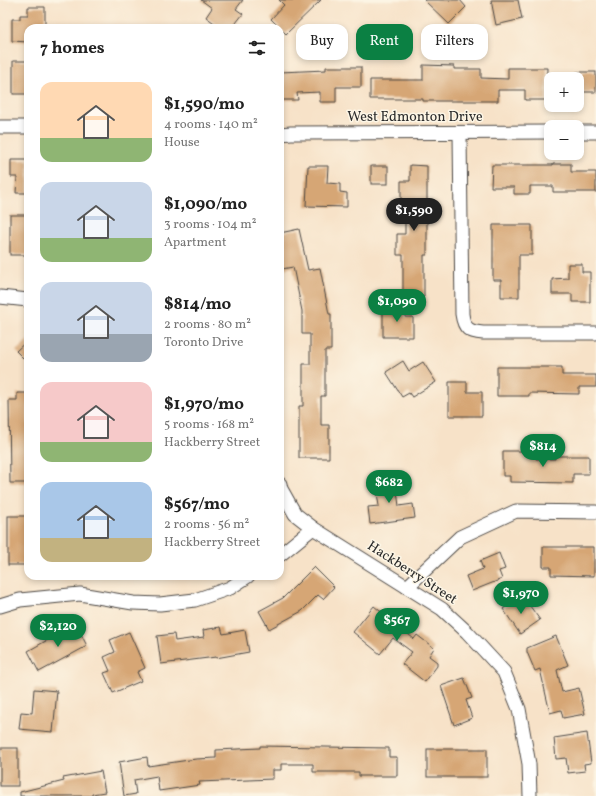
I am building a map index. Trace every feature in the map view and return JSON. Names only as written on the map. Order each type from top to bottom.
[{"type":"street","points":[[0,127],[24,127]]},
{"type":"street","name":"West Edmonton Drive","points":[[284,134],[544,132]]},
{"type":"street","points":[[584,132],[596,132]]},
{"type":"street","points":[[460,133],[462,314],[463,322],[467,329],[475,333],[596,333]]},
{"type":"street","points":[[0,297],[24,300]]},
{"type":"street","name":"Hackberry Street","points":[[284,494],[295,514],[313,528],[442,609],[467,632],[504,672],[519,710],[528,764],[530,796]]},
{"type":"street","points":[[407,587],[460,537],[516,512],[596,512]]},
{"type":"street","points":[[284,551],[313,528]]},
{"type":"street","points":[[0,606],[20,600],[80,594],[133,603],[160,604],[188,601],[230,588],[242,580]]},
{"type":"building","points":[[201,0],[243,0],[236,9],[243,14],[235,24],[216,24],[206,17],[212,8]]},
{"type":"building","points":[[279,0],[321,0],[286,34],[284,32],[284,24],[276,24],[271,19],[284,5]]},
{"type":"building","points":[[424,0],[460,0],[466,7],[449,24]]},
{"type":"building","points":[[491,0],[518,0],[522,19],[496,25]]},
{"type":"building","points":[[28,7],[45,7],[45,24],[24,24],[24,42],[12,41],[12,19],[20,19],[20,15],[28,15]]},
{"type":"building","points":[[13,61],[24,61],[24,94],[13,94]]},
{"type":"building","points":[[423,65],[454,66],[454,69],[481,69],[481,78],[508,79],[508,68],[547,68],[547,72],[544,72],[544,100],[525,100],[525,90],[498,90],[498,101],[370,99],[370,80],[423,80]]},
{"type":"building","points":[[326,67],[361,67],[361,87],[336,87],[336,102],[320,102],[320,92],[297,93],[298,100],[284,100],[284,72],[326,70]]},
{"type":"building","points":[[584,72],[596,72],[596,92],[584,92]]},
{"type":"building","points":[[11,160],[24,160],[24,193],[16,193],[17,177],[11,177]]},
{"type":"building","points":[[571,164],[571,172],[596,172],[596,192],[553,192],[553,186],[530,186],[530,194],[514,194],[514,187],[491,187],[492,165]]},
{"type":"building","points":[[410,165],[427,166],[427,255],[424,255],[424,297],[403,297],[403,255],[397,255],[397,234],[405,234],[405,206],[401,206],[401,181],[410,181]]},
{"type":"building","points":[[308,166],[328,166],[327,183],[340,184],[340,192],[347,193],[347,207],[306,206]]},
{"type":"building","points":[[371,166],[388,166],[388,184],[371,184]]},
{"type":"building","points":[[10,215],[24,215],[24,255],[10,255]]},
{"type":"building","points":[[493,225],[532,225],[532,255],[519,255],[519,297],[501,297],[501,280],[493,280]]},
{"type":"building","points":[[299,229],[308,270],[320,268],[329,314],[331,314],[331,350],[325,350],[325,396],[321,396],[321,425],[329,425],[329,458],[299,458],[299,406],[303,406],[303,364],[310,364],[310,334],[302,334],[302,311],[293,267],[284,269],[284,232]]},
{"type":"building","points":[[568,264],[582,264],[582,272],[590,272],[590,302],[572,302],[572,294],[552,294],[552,279],[568,278]]},
{"type":"building","points":[[383,307],[405,307],[405,317],[413,317],[413,337],[383,337]]},
{"type":"building","points":[[24,344],[24,359],[16,351]]},
{"type":"building","points":[[403,361],[409,371],[423,362],[436,382],[412,397],[409,393],[402,397],[386,372]]},
{"type":"building","points":[[497,367],[562,367],[562,375],[596,375],[596,387],[579,387],[579,394],[529,393],[529,396],[497,396]]},
{"type":"building","points":[[449,382],[467,382],[467,392],[482,392],[482,416],[449,416]]},
{"type":"building","points":[[17,393],[24,393],[24,483],[10,483],[9,400],[17,400]]},
{"type":"building","points":[[503,451],[536,451],[536,459],[555,459],[555,456],[589,456],[589,474],[573,474],[573,483],[510,482],[510,476],[503,476]]},
{"type":"building","points":[[395,477],[399,506],[413,504],[415,518],[370,524],[368,507],[379,506],[375,480]]},
{"type":"building","points":[[8,516],[24,516],[24,565],[8,565]]},
{"type":"building","points":[[543,547],[594,547],[594,576],[551,575],[551,567],[543,567]]},
{"type":"building","points":[[499,553],[505,569],[499,571],[502,579],[472,591],[466,576],[483,569],[480,561]]},
{"type":"building","points":[[314,567],[334,587],[323,599],[318,595],[302,611],[269,629],[259,611],[283,598]]},
{"type":"building","points":[[522,595],[540,620],[520,634],[503,609]]},
{"type":"building","points":[[374,606],[414,639],[417,635],[434,648],[429,656],[437,662],[437,666],[425,682],[402,664],[412,652],[393,638],[380,654],[353,632]]},
{"type":"building","points":[[76,624],[87,646],[39,672],[28,651]]},
{"type":"building","points":[[221,627],[223,634],[245,630],[249,652],[216,658],[161,664],[157,636],[174,634],[175,641],[204,637],[203,630]]},
{"type":"building","points":[[129,632],[145,668],[137,672],[141,681],[113,693],[104,673],[110,671],[104,657],[115,652],[110,640]]},
{"type":"building","points":[[556,636],[568,665],[557,670],[562,692],[579,688],[585,714],[563,718],[561,710],[550,713],[540,669],[535,671],[527,652],[527,648]]},
{"type":"building","points":[[464,678],[472,698],[466,700],[472,718],[454,725],[441,686]]},
{"type":"building","points":[[34,689],[57,691],[53,732],[19,729],[21,712],[32,713]]},
{"type":"building","points":[[587,733],[591,763],[584,764],[585,771],[568,773],[566,758],[556,759],[554,738]]},
{"type":"building","points":[[260,746],[389,748],[389,757],[397,757],[397,776],[359,776],[359,772],[313,772],[313,764],[281,764],[281,770],[273,770],[273,779],[199,782],[200,785],[159,791],[157,776],[134,780],[136,794],[124,796],[119,762],[147,757],[148,766],[196,759],[216,758],[216,750],[260,748]]},
{"type":"building","points":[[0,748],[18,748],[18,786],[0,786]]},
{"type":"building","points":[[427,749],[487,749],[487,777],[427,777]]},
{"type":"building","points":[[101,771],[105,792],[92,794],[92,796],[20,796],[20,792],[64,781],[63,778]]}]
